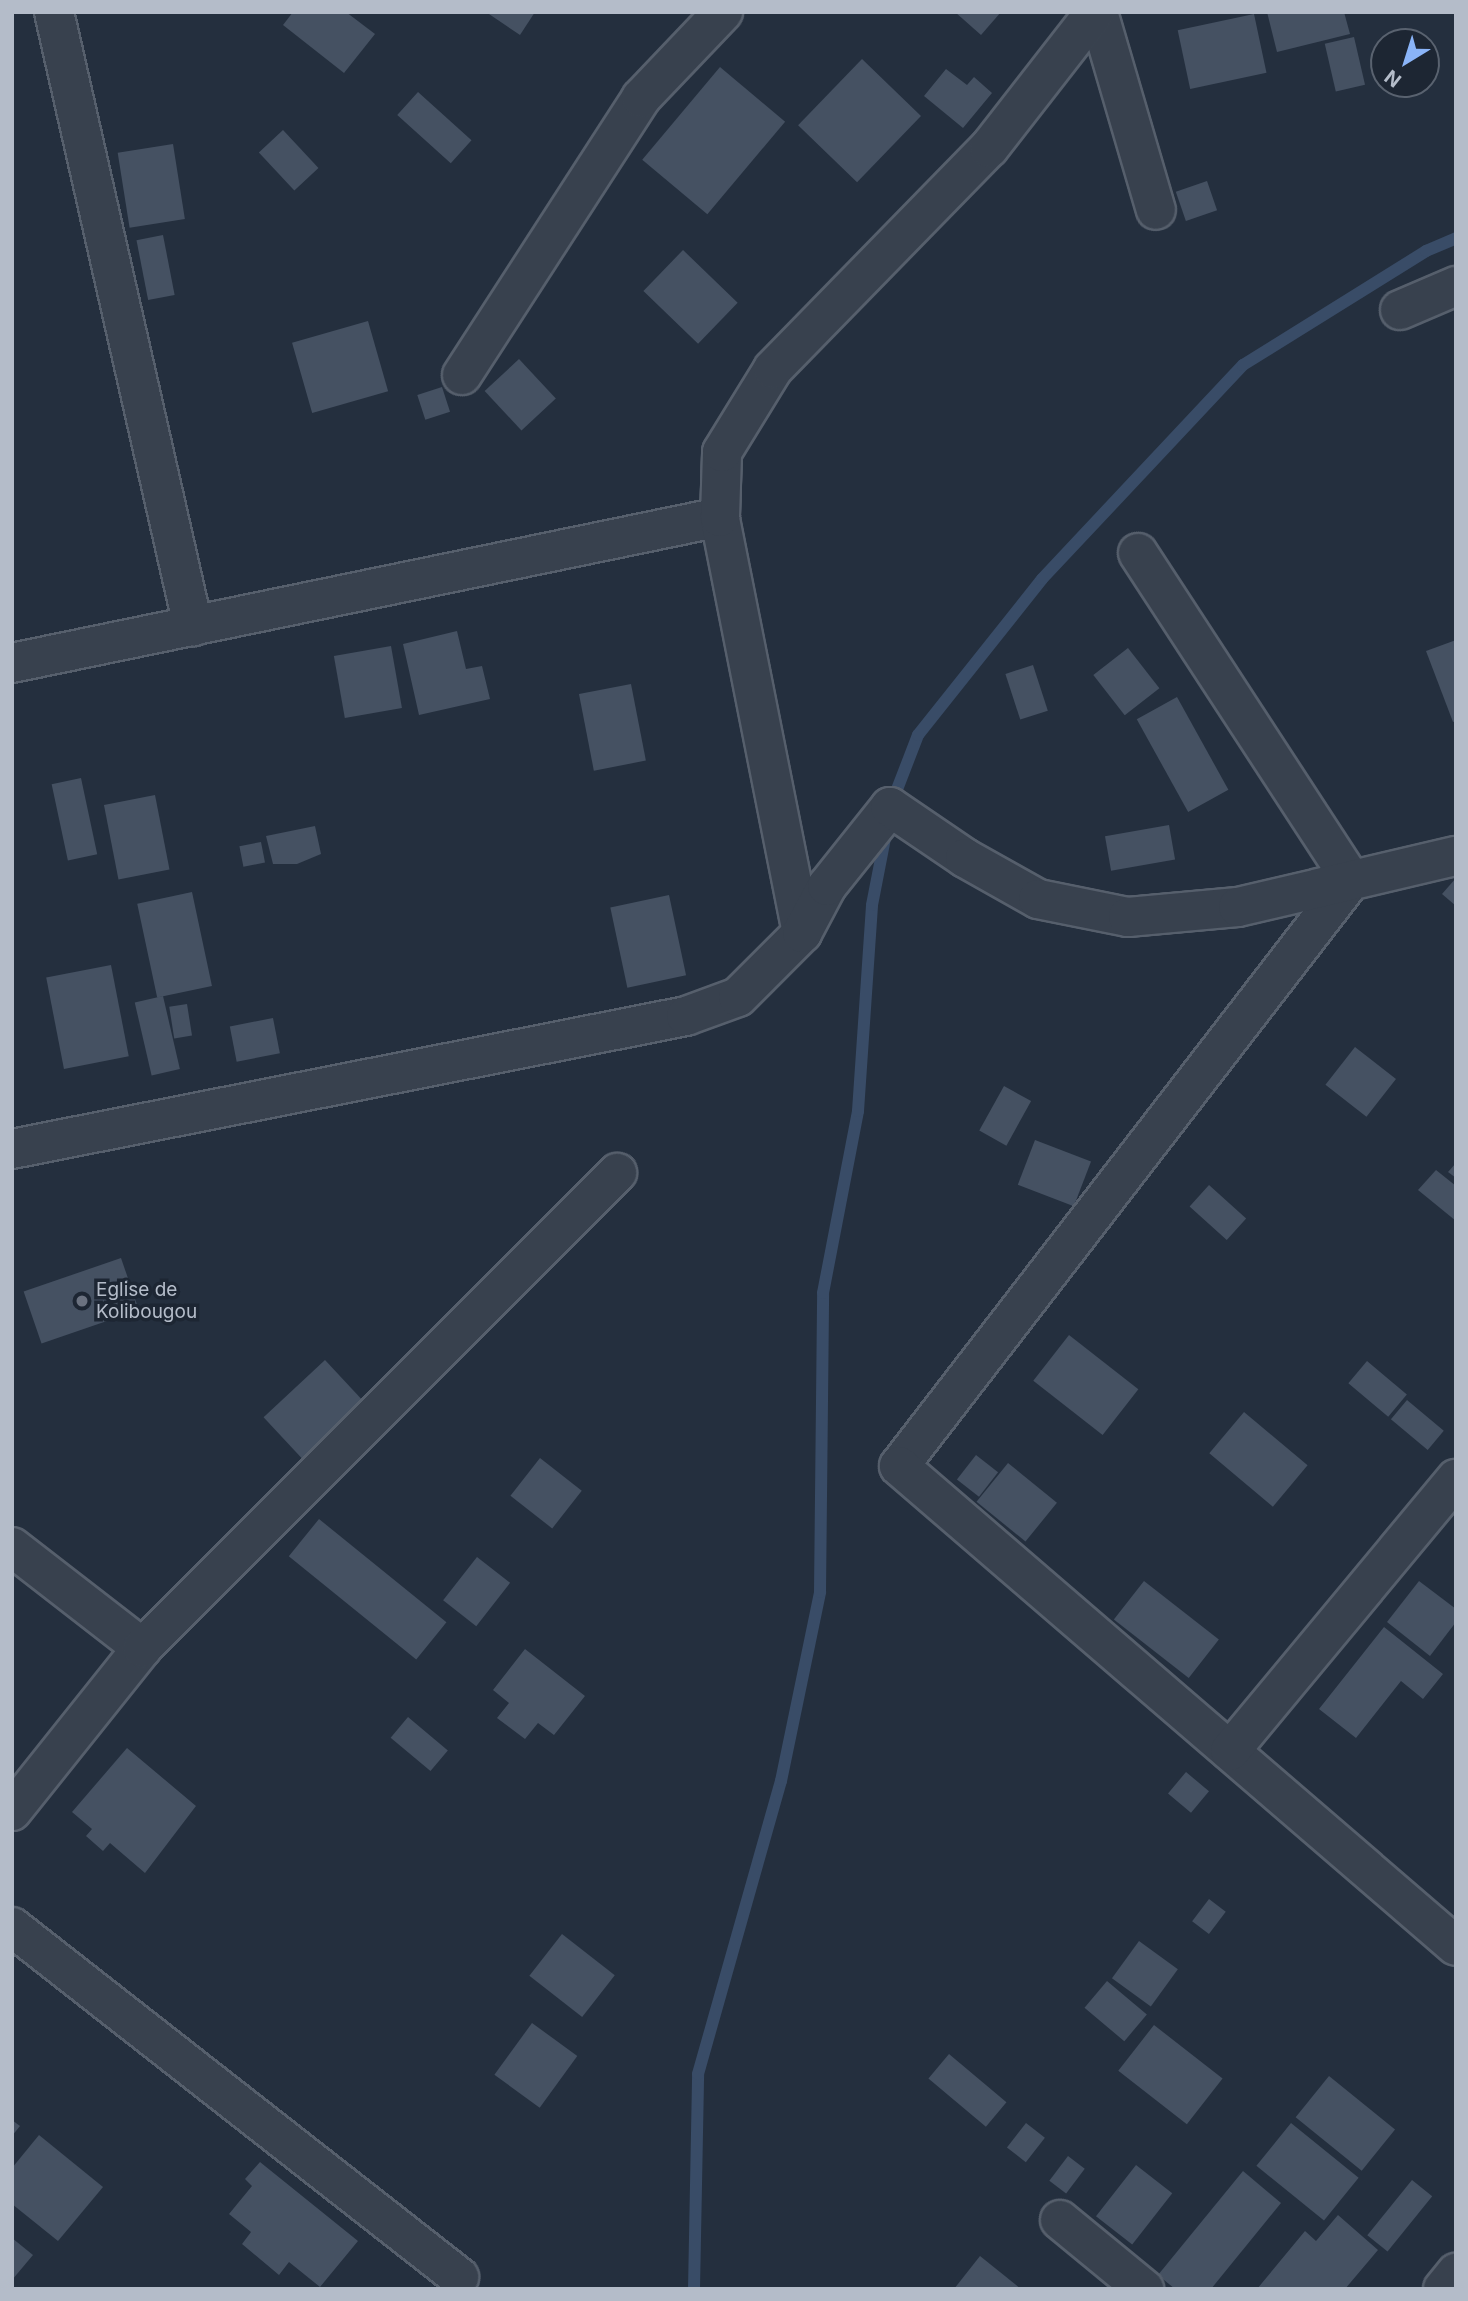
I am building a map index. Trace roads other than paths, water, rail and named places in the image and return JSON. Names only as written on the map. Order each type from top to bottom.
[{"type":"street","points":[[462,375],[641,98],[723,12]]},
{"type":"street","points":[[1096,12],[1156,210]]},
{"type":"street","points":[[802,933],[720,517],[722,452],[773,369],[989,148],[1096,12]]},
{"type":"street","points":[[62,15],[193,626]]},
{"type":"street","points":[[1400,310],[1456,286]]},
{"type":"street","points":[[12,663],[720,517]]},
{"type":"street","points":[[1138,553],[1351,880]]},
{"type":"street","points":[[12,1149],[686,1016],[738,997],[802,933],[827,886],[890,807],[965,858],[1038,900],[1128,917],[1238,907],[1456,856]]},
{"type":"street","points":[[1351,880],[899,1466],[1456,1946]]},
{"type":"street","points":[[12,1811],[142,1648],[617,1173]]},
{"type":"street","points":[[1230,1751],[1456,1479]]},
{"type":"street","points":[[12,1547],[142,1648]]},
{"type":"street","points":[[12,1927],[459,2277]]},
{"type":"street","points":[[1060,2220],[1144,2289]]},
{"type":"street","points":[[1443,2289],[1456,2273]]},
{"type":"waterway","points":[[891,805],[918,735],[1042,579],[1243,365],[1426,251],[1456,238]]},
{"type":"waterway","points":[[694,2289],[698,2074],[781,1781],[820,1592],[823,1293],[858,1111],[872,905],[886,833]]},
{"type":"place","name":"Eglise de Kolibougou","points":[[82,1301]]}]
